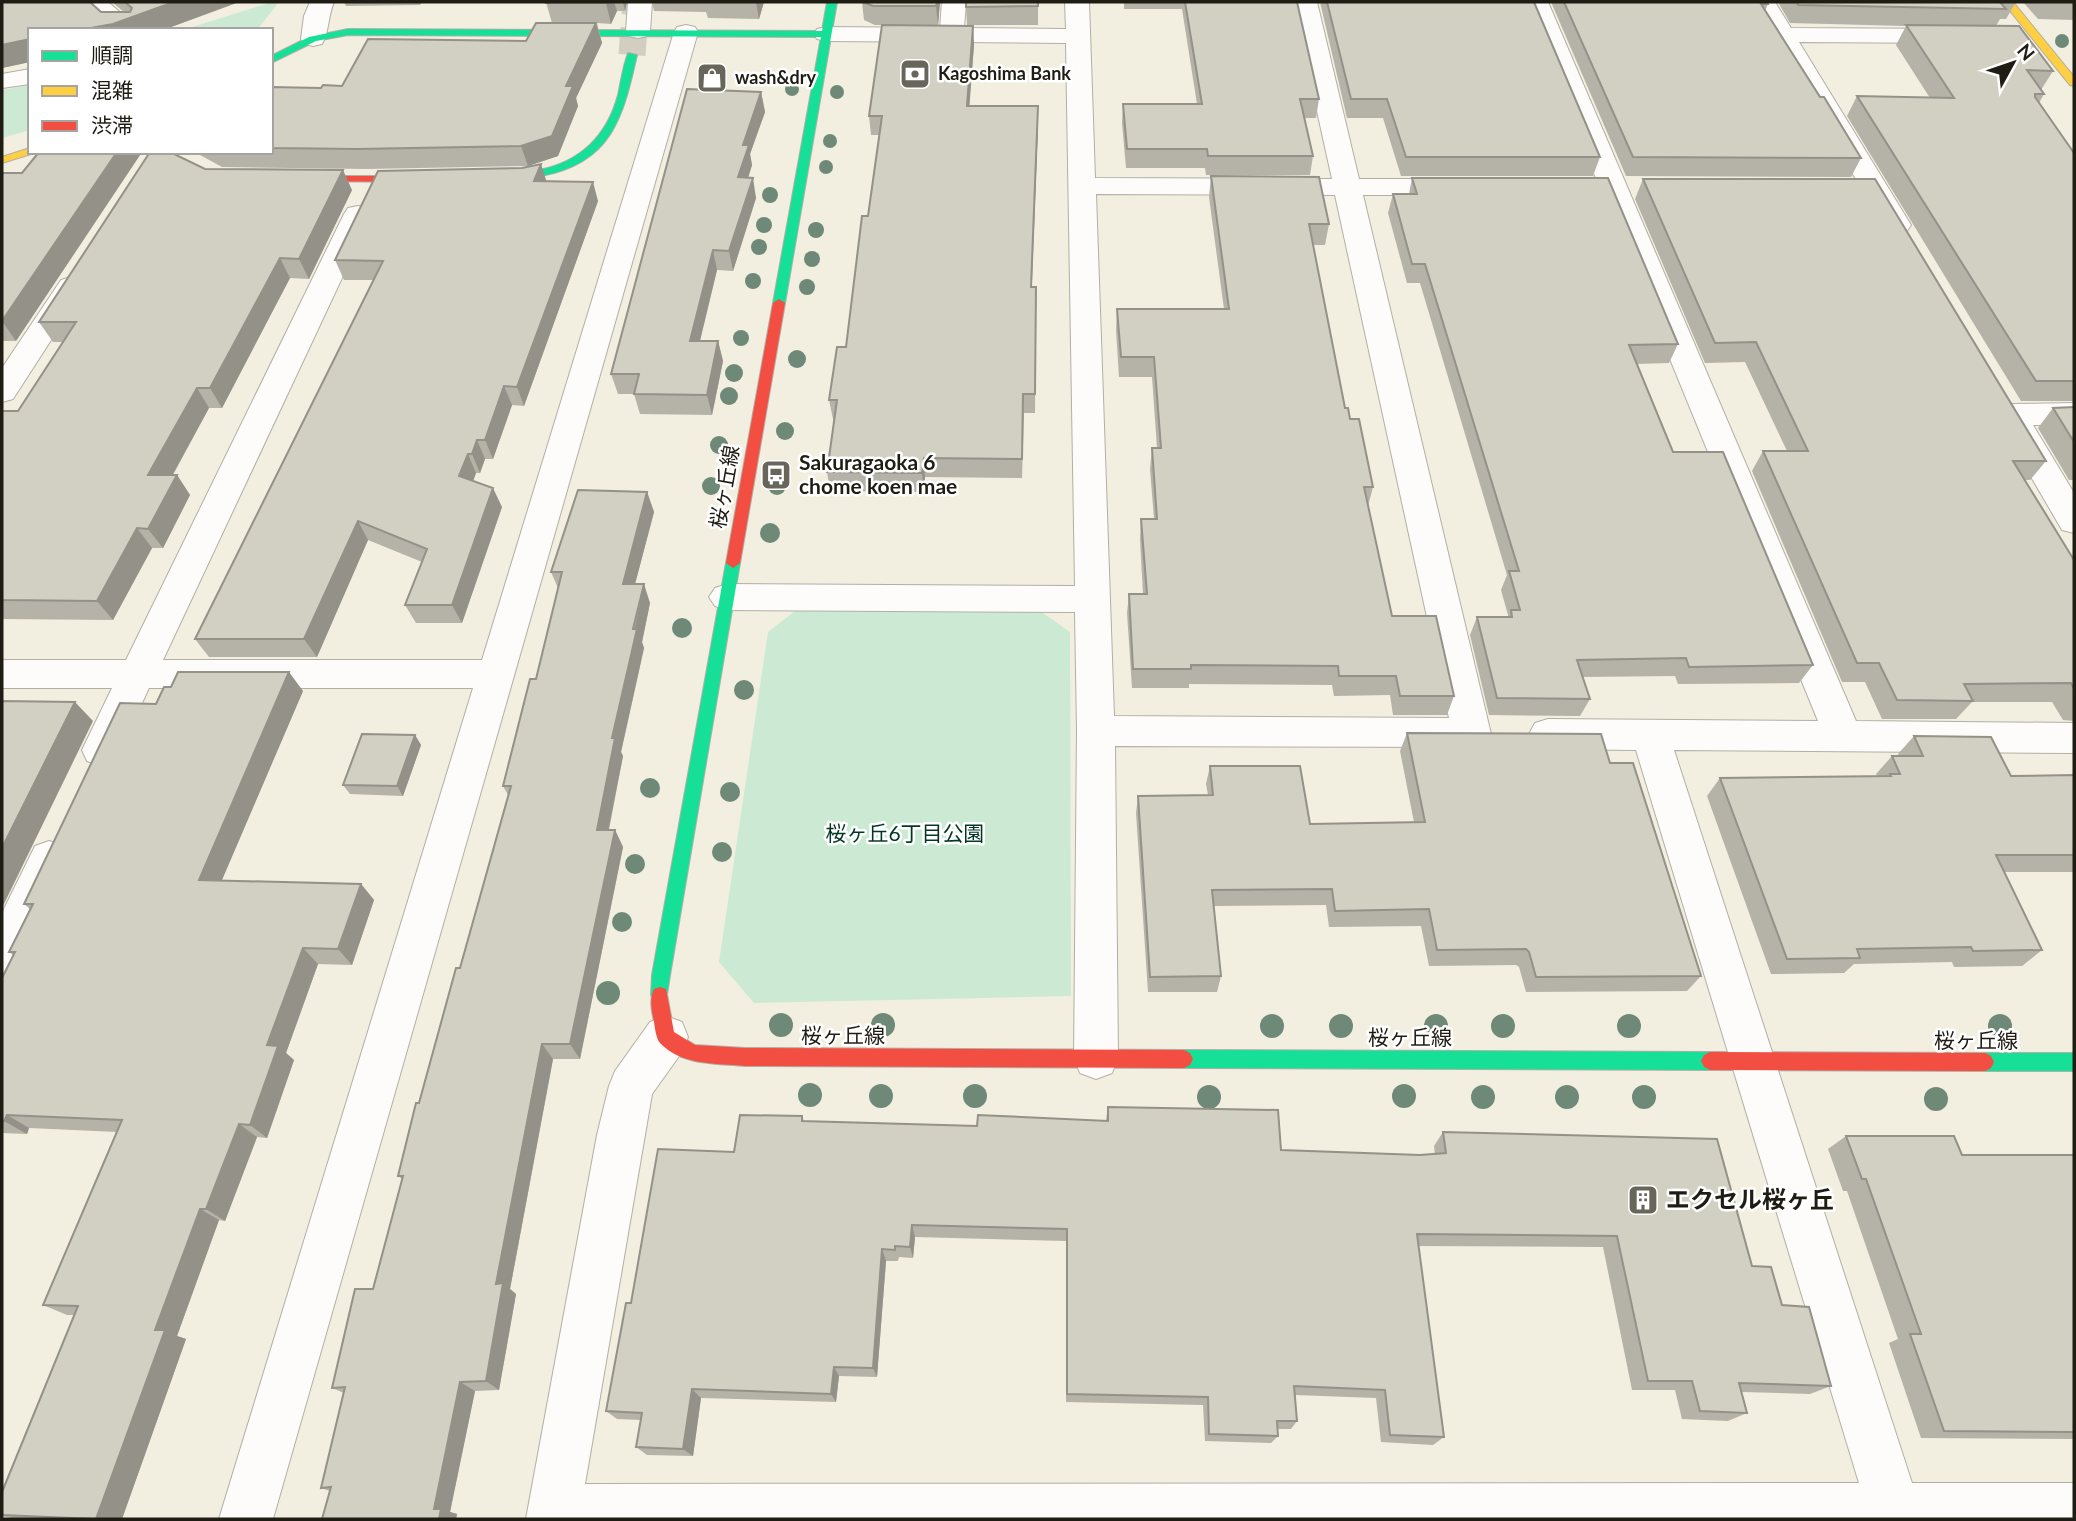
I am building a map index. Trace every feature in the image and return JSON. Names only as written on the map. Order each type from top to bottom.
[{"type":"street","points":[[94,2],[126,28]]},
{"type":"street","points":[[313,39],[316,16],[322,2]]},
{"type":"street","points":[[638,31],[640,2]]},
{"type":"street","name":"桜ヶ丘線","points":[[832,2],[661,975],[660,1009],[666,1037],[692,1053],[745,1057],[2074,1062]]},
{"type":"street","points":[[952,35],[954,2]]},
{"type":"street","points":[[1077,2],[1096,731],[1096,1058]]},
{"type":"street","points":[[1305,2],[1348,187],[1495,734]]},
{"type":"street","points":[[1536,2],[1844,737]]},
{"type":"street","points":[[1763,2],[1783,35],[1861,188],[1911,248]]},
{"type":"street","points":[[2008,2],[2071,74]]},
{"type":"street","points":[[273,59],[313,39],[348,32],[638,31],[1078,36]]},
{"type":"street","points":[[246,1519],[687,32]]},
{"type":"street","points":[[1783,35],[1977,36]]},
{"type":"street","points":[[2009,36],[2036,36]]},
{"type":"street","points":[[469,178],[528,177],[549,173],[583,157],[601,143],[612,127],[632,55]]},
{"type":"street","points":[[2,81],[28,76]]},
{"type":"street","points":[[2,160],[28,152]]},
{"type":"street","points":[[285,179],[447,179]]},
{"type":"street","points":[[90,773],[374,180]]},
{"type":"street","points":[[1082,186],[1481,187]]},
{"type":"street","points":[[2,392],[82,269]]},
{"type":"street","points":[[2074,414],[2004,403],[2074,520]]},
{"type":"street","points":[[727,597],[1093,598]]},
{"type":"street","points":[[2,674],[496,674]]},
{"type":"street","points":[[1096,731],[2074,738]]},
{"type":"street","points":[[1650,735],[1895,1515]]},
{"type":"street","points":[[2,957],[61,834]]},
{"type":"street","points":[[666,1037],[631,1086],[620,1135],[554,1515],[1895,1515],[2074,1510]]},
{"type":"green space","points":[[272,2],[279,2],[259,28],[189,28]]},
{"type":"green space","points":[[28,85],[28,131],[2,138],[2,90]]},
{"type":"green space","name":"桜ヶ丘6丁目公園","points":[[795,611],[1040,611],[1070,632],[1071,996],[754,1003],[719,962],[768,632]]},
{"type":"building","points":[[2,2],[90,2],[101,12],[130,12],[132,8],[125,2],[174,2],[113,24],[91,28],[28,28],[28,39],[2,45]]},
{"type":"building","points":[[606,2],[606,3],[546,3]]},
{"type":"building","points":[[863,2],[937,2],[936,6],[873,6]]},
{"type":"building","points":[[966,2],[1038,2],[1038,6],[966,7]]},
{"type":"building","points":[[1185,2],[1297,2],[1319,99],[1300,99],[1313,156],[1208,156],[1207,149],[1127,149],[1123,104],[1202,104]]},
{"type":"building","points":[[1327,2],[1534,2],[1600,157],[1406,157],[1387,99],[1351,99]]},
{"type":"building","points":[[1564,2],[1767,2],[1768,4],[1761,4],[1820,97],[1824,97],[1861,158],[1633,157]]},
{"type":"building","points":[[1797,2],[2000,2],[2006,9],[1798,5]]},
{"type":"building","points":[[536,23],[596,23],[566,86],[573,86],[552,136],[521,146],[273,148],[273,87],[342,86],[368,39],[526,41]]},
{"type":"building","points":[[882,25],[973,26],[967,106],[1038,106],[1031,287],[1036,287],[1035,394],[1023,394],[1022,459],[924,458],[922,473],[827,472],[837,400],[829,400],[837,347],[846,347],[862,216],[868,216],[882,116],[869,116]]},
{"type":"building","points":[[1906,25],[2019,26],[2053,71],[2027,70],[2044,94],[2035,94],[2035,97],[2074,153],[2074,381],[2036,381],[1857,96],[1954,98]]},
{"type":"building","points":[[687,89],[761,92],[743,145],[749,145],[738,177],[753,178],[729,251],[713,250],[690,341],[718,341],[707,395],[634,394],[639,374],[611,374]]},
{"type":"building","points":[[37,154],[116,154],[2,321],[2,173],[22,173]]},
{"type":"building","points":[[149,154],[174,154],[205,169],[343,170],[299,259],[280,258],[210,388],[197,388],[148,475],[177,475],[148,529],[137,528],[97,601],[2,600],[2,411],[18,411],[76,322],[39,322]]},
{"type":"building","points":[[541,164],[534,181],[593,182],[517,387],[504,386],[485,440],[477,440],[459,476],[493,488],[452,605],[405,605],[427,549],[358,521],[304,639],[195,639],[383,261],[335,260],[378,171],[522,168]]},
{"type":"building","points":[[1211,176],[1319,177],[1329,224],[1309,224],[1345,408],[1348,408],[1350,419],[1359,419],[1373,487],[1364,487],[1392,616],[1436,616],[1454,696],[1400,696],[1396,676],[1339,676],[1338,666],[1191,665],[1191,669],[1133,669],[1129,594],[1147,594],[1141,519],[1157,519],[1152,448],[1161,448],[1154,357],[1121,357],[1117,309],[1229,309]]},
{"type":"building","points":[[1412,178],[1608,178],[1678,344],[1629,345],[1673,452],[1723,452],[1813,665],[1689,667],[1686,658],[1577,660],[1590,699],[1497,698],[1477,617],[1512,617],[1511,610],[1520,610],[1509,571],[1519,571],[1425,264],[1412,264],[1393,194],[1417,194]]},
{"type":"building","points":[[1643,179],[1875,179],[2046,461],[2013,461],[2074,560],[2074,689],[2071,683],[1964,684],[1973,701],[1897,700],[1879,663],[1857,663],[1763,451],[1808,451],[1756,342],[1715,343]]},
{"type":"building","points":[[2074,407],[2074,442],[2053,408]]},
{"type":"building","points":[[578,490],[647,492],[623,584],[644,584],[633,629],[637,629],[612,738],[615,738],[597,830],[615,830],[570,1044],[542,1044],[496,1284],[503,1283],[486,1381],[460,1382],[434,1509],[441,1509],[439,1519],[322,1519],[331,1487],[321,1488],[345,1387],[332,1388],[355,1289],[373,1289],[403,1176],[398,1176],[416,1103],[419,1103],[456,968],[460,968],[511,786],[503,786],[530,679],[536,679],[562,572],[551,572]]},
{"type":"building","points":[[178,672],[289,672],[199,880],[361,884],[338,949],[303,948],[267,1045],[278,1046],[250,1125],[239,1124],[206,1209],[200,1209],[155,1330],[165,1330],[96,1519],[2,1515],[2,1492],[78,1306],[43,1305],[122,1120],[7,1115],[2,1121],[2,978],[15,952],[9,952],[33,904],[24,904],[120,703],[156,704],[164,687],[171,687]]},
{"type":"building","points":[[2,701],[75,702],[2,848]]},
{"type":"building","points":[[1407,733],[1601,734],[1610,763],[1633,763],[1701,976],[1536,977],[1526,949],[1437,950],[1429,909],[1335,911],[1332,889],[1212,890],[1221,976],[1150,977],[1138,796],[1213,795],[1210,766],[1300,766],[1310,824],[1425,822]]},
{"type":"building","points":[[362,734],[415,735],[397,786],[343,785]]},
{"type":"building","points":[[1914,736],[1991,737],[2011,776],[2074,775],[2074,855],[1996,855],[2042,950],[1973,951],[1971,947],[1857,949],[1860,958],[1787,959],[1720,778],[1891,776],[1890,774],[1900,774],[1892,756],[1923,756]]},
{"type":"building","points":[[1108,1107],[1278,1110],[1281,1150],[1420,1155],[1446,1153],[1443,1132],[1717,1139],[1752,1266],[1771,1267],[1782,1305],[1809,1307],[1831,1386],[1739,1383],[1747,1413],[1700,1411],[1692,1381],[1648,1381],[1617,1236],[1417,1234],[1444,1437],[1390,1435],[1385,1390],[1294,1386],[1297,1421],[1277,1421],[1278,1436],[1209,1434],[1208,1397],[1067,1394],[1067,1229],[912,1225],[910,1247],[882,1249],[873,1368],[834,1367],[831,1394],[692,1389],[683,1449],[636,1447],[642,1413],[606,1411],[626,1303],[631,1303],[658,1149],[734,1152],[740,1115],[802,1116],[802,1121],[977,1126],[978,1115],[1108,1121]]},
{"type":"building","points":[[1846,1136],[1954,1136],[1962,1155],[2074,1155],[2074,1432],[1944,1431],[1910,1334],[1921,1334],[1866,1179],[1862,1179]]},
{"type":"tunnel","points":[[632,55],[636,2]]},
{"type":"traffic: fast","points":[[779,303],[832,2]]},
{"type":"traffic: fast","points":[[273,59],[313,39],[348,32],[826,34]]},
{"type":"traffic: fast","points":[[491,178],[546,172],[580,159],[594,149],[615,118],[632,55]]},
{"type":"traffic: fast","points":[[660,995],[661,975],[733,563]]},
{"type":"traffic: fast","points":[[1184,1059],[1710,1061]]},
{"type":"traffic: fast","points":[[1985,1062],[2074,1062]]},
{"type":"traffic: slow","points":[[2008,2],[2074,83]]},
{"type":"traffic: slow","points":[[2,160],[28,152]]},
{"type":"traffic: jam","points":[[295,179],[427,179]]},
{"type":"traffic: jam","points":[[733,563],[779,303]]},
{"type":"traffic: jam","points":[[660,995],[666,1037],[692,1053],[745,1057],[1184,1059]]},
{"type":"traffic: jam","points":[[1710,1061],[1985,1062]]},
{"type":"place","name":"Kagoshima Bank","points":[[915,74]]},
{"type":"place","name":"wash&dry","points":[[712,78]]},
{"type":"place","name":"Sakuragaoka 6 chome koen mae","points":[[776,475]]},
{"type":"place","name":"エクセル桜ヶ丘","points":[[1643,1200]]}]
